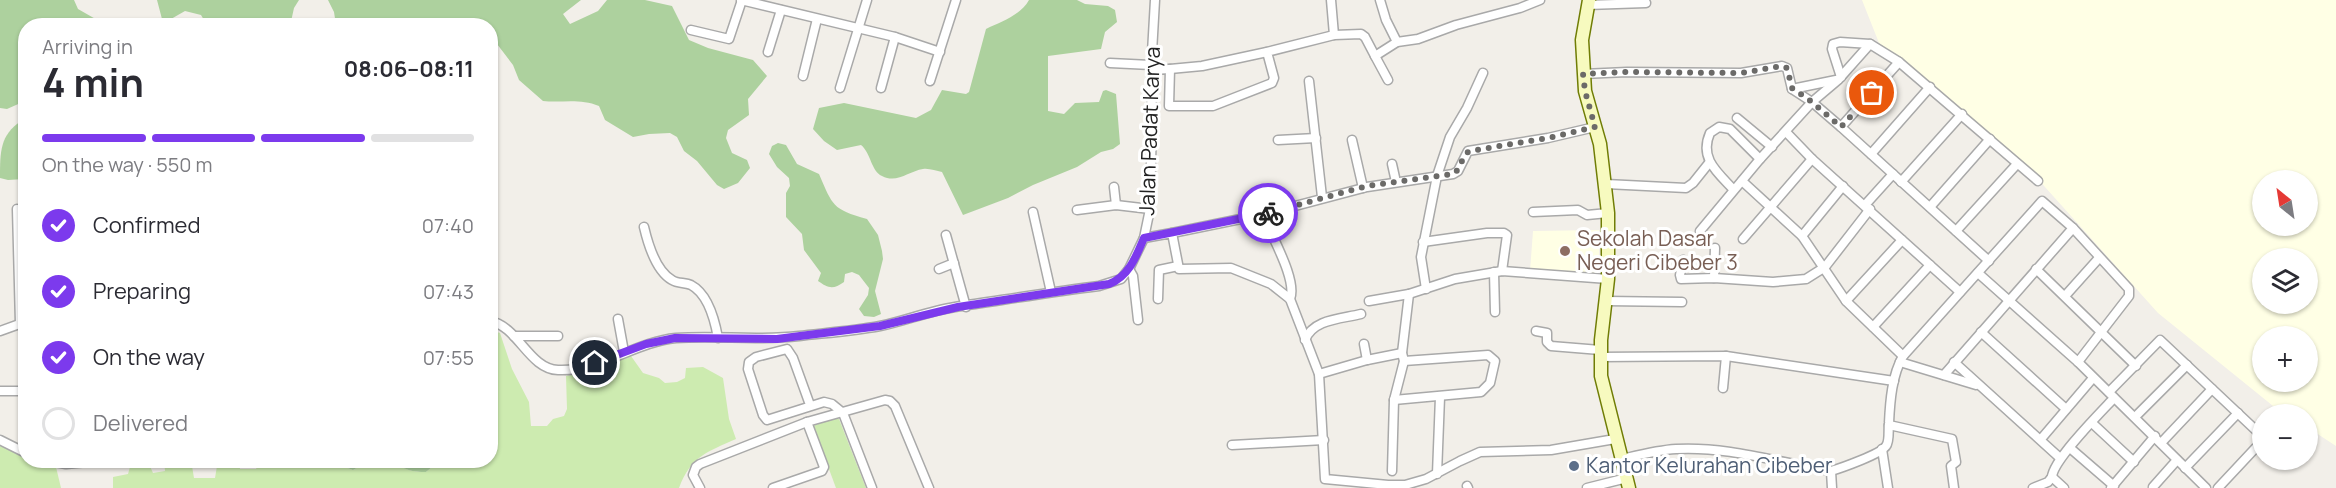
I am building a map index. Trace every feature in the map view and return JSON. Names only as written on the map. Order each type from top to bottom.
[{"type":"main road","points":[[1588,3],[1582,40],[1583,74],[1606,184],[1608,213],[1608,279],[1600,353],[1604,394],[1628,483]]},
{"type":"street","points":[[691,30],[729,39],[742,0],[895,37],[940,52]]},
{"type":"street","points":[[840,88],[867,0]]},
{"type":"street","points":[[930,81],[956,0]]},
{"type":"street","name":"Jalan Padat Karya","points":[[1129,269],[1144,238],[1150,209],[1151,68],[1155,0]]},
{"type":"street","points":[[1331,0],[1334,35]]},
{"type":"street","points":[[1380,0],[1386,20],[1397,42]]},
{"type":"street","points":[[1375,56],[1397,42],[1418,39],[1540,0]]},
{"type":"street","points":[[1588,3],[1646,3]]},
{"type":"street","points":[[768,52],[781,10]]},
{"type":"street","points":[[803,76],[817,19]]},
{"type":"street","points":[[1110,63],[1170,69],[1202,66],[1334,35],[1364,35],[1388,81]]},
{"type":"street","points":[[881,88],[895,37]]},
{"type":"street","points":[[1839,78],[1832,49],[1833,44],[1840,42],[1870,44],[1899,62],[1930,87],[2038,181]]},
{"type":"street","points":[[1700,231],[1760,159],[1812,102],[1839,78],[1870,44]]},
{"type":"street","points":[[1152,107],[1213,106],[1269,85],[1274,78],[1267,52]]},
{"type":"street","points":[[1841,127],[1899,62]]},
{"type":"street","points":[[1583,74],[1741,73],[1782,66],[1787,68],[1792,88],[1841,127],[1989,261]]},
{"type":"street","points":[[1169,106],[1170,69]]},
{"type":"street","points":[[1426,289],[1420,262],[1437,176],[1450,137],[1467,108],[1483,73]]},
{"type":"street","points":[[1792,88],[1839,78]]},
{"type":"street","points":[[1309,81],[1322,197]]},
{"type":"street","points":[[1871,154],[1930,87]]},
{"type":"street","points":[[1901,182],[1962,114]]},
{"type":"street","points":[[1737,118],[1772,147]]},
{"type":"street","points":[[1144,238],[1263,214],[1363,188],[1456,172],[1468,151],[1548,138],[1595,127]]},
{"type":"street","points":[[1733,189],[1709,164],[1706,152],[1710,133],[1719,127],[1730,129],[1760,159]]},
{"type":"street","points":[[1786,132],[1812,159],[1960,292]]},
{"type":"street","points":[[1278,140],[1316,138]]},
{"type":"street","points":[[1930,207],[1990,139]]},
{"type":"street","points":[[1352,140],[1363,188]]},
{"type":"street","points":[[1743,238],[1812,159]]},
{"type":"street","points":[[1392,164],[1396,182]]},
{"type":"street","points":[[1606,184],[1686,188],[1694,183],[1709,164]]},
{"type":"street","points":[[1956,231],[2017,164]]},
{"type":"street","points":[[1683,260],[1681,279],[1789,281],[1806,279],[1825,267],[1893,174]]},
{"type":"street","points":[[1742,181],[1802,236],[1846,301],[1902,359],[1980,386]]},
{"type":"street","points":[[1802,236],[1843,186]]},
{"type":"street","points":[[1114,187],[1116,205]]},
{"type":"street","points":[[1622,459],[1675,449],[1694,449],[1740,454],[1831,471],[1882,449],[1888,441],[1894,381],[1902,359],[2042,201],[2073,228],[2127,286],[2129,292],[2129,296],[2078,362]]},
{"type":"street","points":[[1077,210],[1116,205],[1150,209]]},
{"type":"street","points":[[17,209],[18,228]]},
{"type":"street","points":[[1533,212],[1578,210],[1587,215],[1608,213]]},
{"type":"street","points":[[1033,212],[1051,292]]},
{"type":"street","points":[[1263,214],[1284,263],[1292,289],[1290,299],[1319,374],[1324,440],[1323,477],[1325,479],[1405,485],[1437,474],[1460,460],[1480,452],[1551,450],[1615,439]]},
{"type":"street","points":[[644,227],[652,255],[669,278],[691,285],[701,295],[714,321],[718,338]]},
{"type":"street","points":[[1944,375],[2073,228]]},
{"type":"street","points":[[1172,232],[1179,269],[1232,268],[1271,284],[1290,299]]},
{"type":"street","points":[[1423,242],[1487,232],[1507,235],[1498,271],[1495,312]]},
{"type":"street","points":[[946,235],[966,307]]},
{"type":"street","points":[[1846,301],[1902,240]]},
{"type":"street","points":[[1714,278],[1715,248]]},
{"type":"street","points":[[2065,296],[2099,258]]},
{"type":"street","points":[[939,268],[954,263]]},
{"type":"street","points":[[1873,327],[1930,265]]},
{"type":"street","points":[[1158,299],[1159,270],[1178,266]]},
{"type":"street","points":[[498,322],[540,362],[556,370],[575,369],[646,344],[675,338],[777,339],[880,326],[958,307],[1109,284],[1121,279],[1129,269],[1133,276],[1138,320]]},
{"type":"street","points":[[2036,270],[2136,366]]},
{"type":"street","points":[[1369,301],[1409,294],[1444,282],[1498,271],[1608,279]]},
{"type":"street","points":[[1978,273],[2078,362],[2206,488]]},
{"type":"street","points":[[1392,471],[1394,400],[1403,357],[1409,294]]},
{"type":"street","points":[[1606,302],[1682,302]]},
{"type":"street","points":[[1305,340],[1307,334],[1318,324],[1361,314]]},
{"type":"street","points":[[618,319],[624,352]]},
{"type":"street","points":[[0,331],[18,325]]},
{"type":"street","points":[[1536,331],[1547,333],[1547,342],[1551,346],[1600,353],[1726,357],[1894,381]]},
{"type":"street","points":[[1981,332],[2066,409]]},
{"type":"street","points":[[514,336],[558,336]]},
{"type":"street","points":[[2033,488],[2048,482],[2060,458],[2092,423],[2111,395],[2160,340],[2252,426]]},
{"type":"street","points":[[1364,344],[1367,360]]},
{"type":"street","points":[[810,405],[791,353],[787,350],[756,357],[749,362],[748,369],[765,418],[769,420],[810,405],[828,402],[843,413],[872,488]]},
{"type":"street","points":[[1319,374],[1367,360],[1403,357],[1485,356],[1495,361],[1489,386],[1485,390],[1440,397],[1394,400]]},
{"type":"street","points":[[1723,388],[1726,357]]},
{"type":"street","points":[[1954,362],[2060,458]]},
{"type":"street","points":[[2135,417],[2187,365]]},
{"type":"street","points":[[2041,439],[2093,378]]},
{"type":"street","points":[[2070,448],[2113,487],[2134,462],[2212,389]]},
{"type":"street","points":[[0,391],[18,391]]},
{"type":"street","points":[[1437,474],[1440,397]]},
{"type":"street","points":[[700,488],[693,475],[700,464],[807,422],[876,402],[890,401],[895,406],[929,488]]},
{"type":"street","points":[[2186,468],[2238,413]]},
{"type":"street","points":[[773,488],[822,471],[824,467],[807,422]]},
{"type":"street","points":[[2092,423],[2134,462]]},
{"type":"street","points":[[1888,425],[1949,437],[1953,441],[1956,462],[1951,466],[1954,488]]},
{"type":"street","points":[[0,440],[18,449]]},
{"type":"street","points":[[1232,444],[1324,440]]},
{"type":"street","points":[[1882,449],[1888,488]]},
{"type":"street","points":[[2218,488],[2252,452]]},
{"type":"street","points":[[2153,487],[2177,460]]},
{"type":"street","points":[[1831,471],[1832,488]]},
{"type":"street","points":[[2052,477],[2064,488]]},
{"type":"street","points":[[1587,488],[1628,483]]},
{"type":"shaded area","points":[[1862,0],[2336,0],[2336,446],[2318,434],[2318,404],[2271,404],[2256,392],[2318,392],[2318,326],[2252,326],[2252,389],[2158,313],[2027,167],[1879,43]]},
{"type":"shaded area","name":"Sekolah Dasar Negeri Cibeber 3","points":[[1599,230],[1599,275],[1530,271],[1533,231]]},
{"type":"green space","points":[[0,0],[74,0],[78,9],[94,18],[18,18],[18,104],[7,109],[0,108]]},
{"type":"green space","points":[[157,0],[299,0],[292,18],[203,18],[201,15],[185,11],[173,18],[162,18]]},
{"type":"green space","points":[[328,0],[581,0],[563,14],[570,24],[598,11],[607,0],[645,0],[672,6],[689,40],[708,48],[753,60],[767,76],[748,99],[749,115],[728,130],[726,138],[732,153],[747,160],[750,168],[738,183],[724,189],[717,185],[697,161],[684,151],[677,137],[670,133],[633,137],[605,120],[599,106],[578,101],[543,101],[519,80],[513,65],[498,45],[498,18],[335,18]]},
{"type":"green space","points":[[1029,0],[1077,0],[1085,4],[1108,6],[1115,10],[1117,22],[1105,32],[1101,49],[1048,56],[1048,111],[1064,114],[1075,103],[1099,102],[1103,91],[1116,94],[1120,144],[1113,149],[1101,152],[1077,167],[1008,198],[963,215],[942,172],[923,169],[898,178],[887,178],[878,174],[861,145],[837,150],[813,129],[819,108],[844,103],[916,118],[931,110],[942,90],[966,94],[969,92],[986,29],[1016,14]]},
{"type":"green space","points":[[18,123],[18,179],[8,180],[0,178],[0,160],[5,138]]},
{"type":"green space","points":[[778,143],[786,145],[797,164],[819,174],[835,205],[867,219],[878,235],[883,259],[875,291],[881,314],[874,317],[864,316],[859,309],[868,295],[869,288],[859,275],[852,272],[845,274],[844,282],[834,287],[828,287],[818,281],[821,273],[804,250],[802,234],[786,217],[786,193],[790,186],[789,178],[777,167],[769,154],[772,146]]},
{"type":"green space","points":[[498,332],[512,369],[529,402],[531,426],[547,426],[553,419],[564,416],[567,409],[566,376],[631,356],[643,373],[659,378],[665,383],[677,382],[685,378],[686,368],[703,367],[723,378],[729,419],[736,439],[701,456],[689,469],[679,488],[113,488],[113,477],[128,474],[130,468],[151,468],[153,473],[165,471],[165,468],[192,468],[194,478],[215,478],[217,468],[348,468],[353,470],[357,468],[404,468],[426,472],[431,468],[498,468]]},
{"type":"green space","points":[[834,418],[839,419],[866,488],[836,488],[813,426]]},
{"type":"green space","points":[[0,446],[18,454],[18,468],[56,468],[61,488],[0,488]]},
{"type":"green space","points":[[404,468],[431,468],[426,472]]},
{"type":"way so far","points":[[1268,213],[1367,186],[1453,174],[1458,171],[1468,151],[1548,138],[1595,127],[1585,91],[1583,74],[1741,73],[1782,66],[1787,68],[1792,88],[1841,127],[1872,93]]},
{"type":"place","name":"Sekolah Dasar Negeri Cibeber 3","points":[[1565,251]]},
{"type":"place","name":"Kantor Kelurahan Cibeber","points":[[1574,466]]},
{"type":"route","points":[[595,363],[646,344],[675,338],[777,339],[880,326],[958,307],[1109,284],[1121,279],[1129,269],[1144,238],[1268,213]]}]
